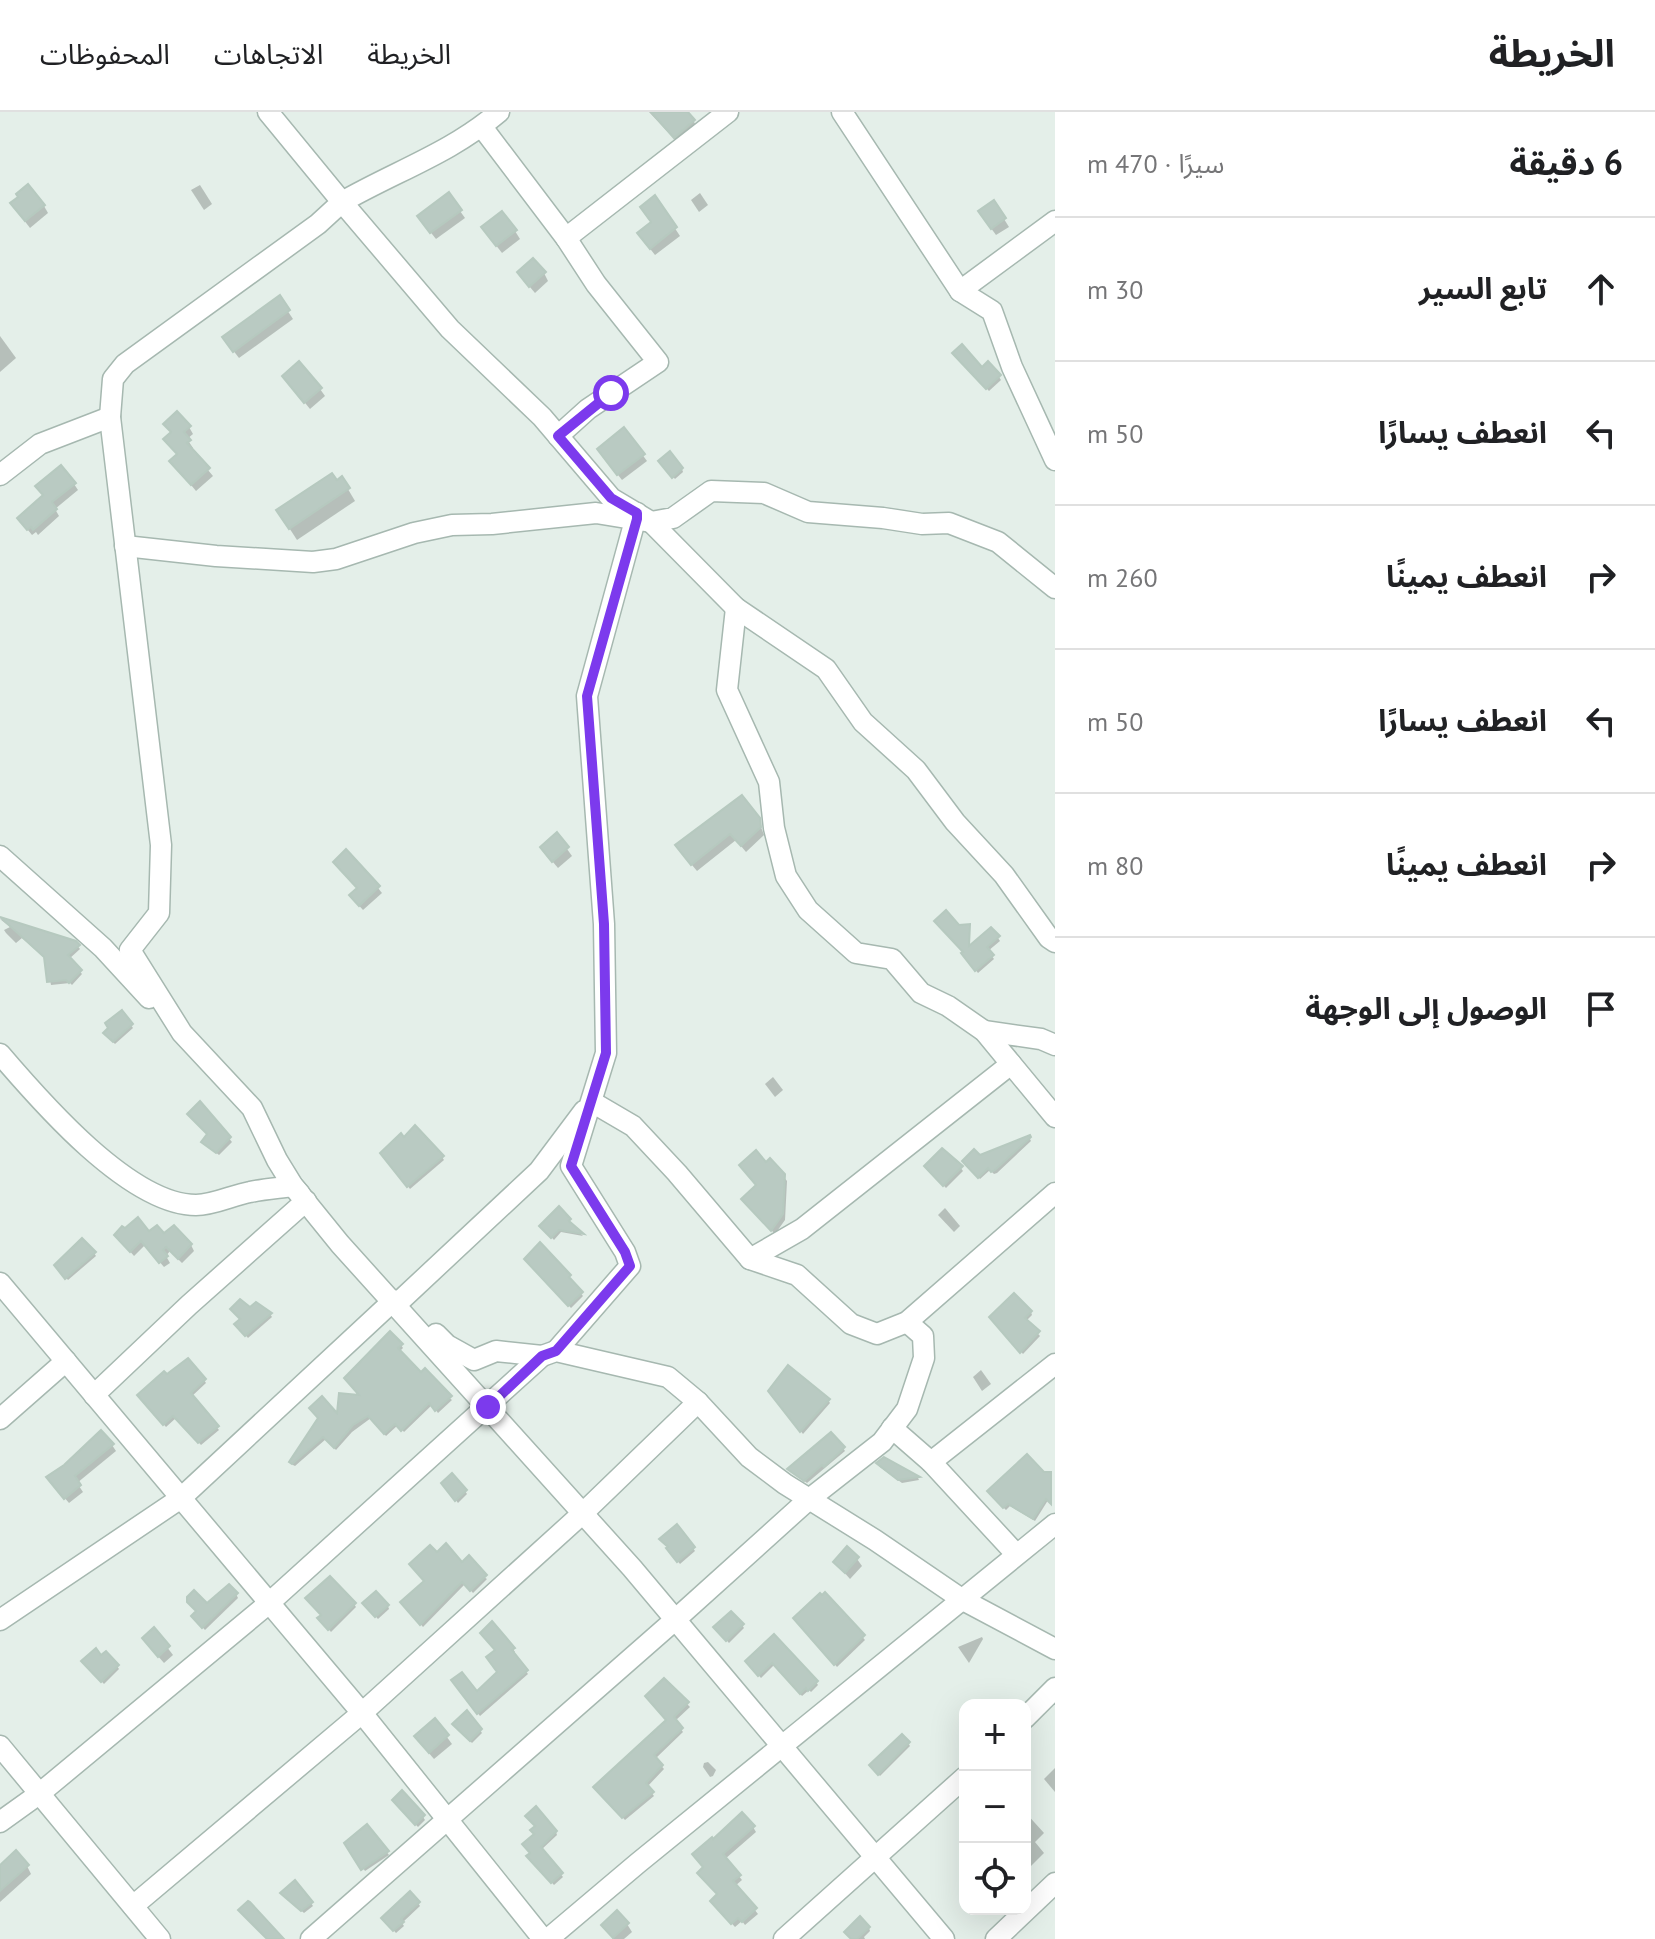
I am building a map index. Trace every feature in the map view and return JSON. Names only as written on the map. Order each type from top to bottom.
[{"type":"street","points":[[268,112],[450,329],[542,417],[611,498],[642,518],[736,608],[826,669],[863,722],[916,770],[955,822],[1004,875],[1055,942]]},
{"type":"street","points":[[182,1033],[130,950],[159,913],[161,845],[110,417],[113,379],[125,364],[318,224],[342,202],[375,183],[427,161],[482,127],[499,112]]},
{"type":"street","points":[[566,238],[728,112]]},
{"type":"street","points":[[842,112],[960,291],[992,311],[1012,367],[1055,460]]},
{"type":"street","points":[[482,127],[566,238],[596,284],[658,362],[588,409],[558,436]]},
{"type":"street","points":[[960,291],[1055,221]]},
{"type":"street","points":[[0,475],[40,444],[110,417]]},
{"type":"street","points":[[125,546],[313,562],[336,559],[414,533],[452,525],[596,513],[673,518],[711,491],[764,493],[808,512],[922,524],[949,523],[998,542],[1055,588]]},
{"type":"street","points":[[5,1813],[39,1794],[268,1604],[549,1353],[630,1266],[625,1252],[571,1166],[606,1053],[604,924],[587,696],[642,518]]},
{"type":"street","points":[[736,608],[727,690],[769,782],[774,828],[786,876],[808,910],[856,953],[892,959],[921,993],[948,1006],[984,1031],[1055,1117]]},
{"type":"street","points":[[0,856],[103,948],[252,1108],[277,1160],[300,1194],[387,1280],[397,1300],[676,1619],[944,1939]]},
{"type":"street","points":[[984,1031],[1028,1037],[1055,1045]]},
{"type":"street","points":[[0,1054],[119,1174],[148,1190],[178,1202],[198,1205],[254,1191],[300,1194]]},
{"type":"street","points":[[750,1259],[802,1229],[1011,1064]]},
{"type":"street","points":[[592,1102],[633,1126],[750,1259],[797,1275],[851,1324],[877,1334],[907,1322],[1055,1193]]},
{"type":"street","points":[[0,1620],[181,1498],[539,1171],[592,1102]]},
{"type":"street","points":[[94,1395],[300,1194]]},
{"type":"street","points":[[0,1283],[362,1713],[546,1939],[1055,1524]]},
{"type":"street","points":[[397,1300],[447,1345],[474,1360],[496,1351],[549,1353],[668,1377],[698,1402],[749,1457],[808,1500],[875,1540],[963,1600],[1055,1649]]},
{"type":"street","points":[[311,1939],[808,1500],[882,1442],[907,1409],[924,1358],[923,1336],[907,1322]]},
{"type":"street","points":[[0,1419],[66,1361]]},
{"type":"street","points":[[931,1462],[1055,1364]]},
{"type":"street","points":[[133,1906],[362,1713],[583,1513],[698,1402]]},
{"type":"street","points":[[892,1428],[931,1462],[1016,1554]]},
{"type":"street","points":[[1031,1712],[1055,1688]]},
{"type":"street","points":[[0,1746],[160,1939]]},
{"type":"street","points":[[784,1939],[959,1782]]},
{"type":"street","points":[[996,1939],[1055,1883]]},
{"type":"building","points":[[651,112],[688,112],[695,120],[674,138]]},
{"type":"building","points":[[28,184],[45,205],[25,221],[10,203]]},
{"type":"building","points":[[449,192],[462,210],[430,233],[417,216]]},
{"type":"building","points":[[655,195],[677,227],[650,249],[637,233],[651,222],[640,207]]},
{"type":"building","points":[[994,200],[1006,218],[991,229],[978,211]]},
{"type":"building","points":[[502,211],[517,230],[496,246],[481,227]]},
{"type":"building","points":[[533,258],[546,272],[529,287],[517,272]]},
{"type":"building","points":[[280,295],[290,310],[233,352],[222,337]]},
{"type":"building","points":[[962,344],[982,367],[988,361],[1001,375],[986,389],[952,353]]},
{"type":"building","points":[[299,361],[322,388],[304,403],[282,376]]},
{"type":"building","points":[[177,411],[191,426],[184,432],[191,440],[187,443],[210,468],[191,485],[169,461],[177,454],[163,439],[171,432],[163,424]]},
{"type":"building","points":[[624,427],[645,454],[617,475],[597,449]]},
{"type":"building","points":[[670,451],[683,468],[672,478],[658,461]]},
{"type":"building","points":[[61,465],[76,483],[52,502],[57,509],[33,530],[31,527],[27,530],[17,518],[43,495],[35,486]]},
{"type":"building","points":[[332,473],[337,480],[342,476],[350,488],[289,529],[276,510]]},
{"type":"building","points":[[742,795],[760,818],[761,827],[741,846],[730,834],[691,865],[675,845]]},
{"type":"building","points":[[557,832],[569,847],[552,862],[540,847]]},
{"type":"building","points":[[346,849],[380,886],[359,906],[349,895],[357,888],[333,862]]},
{"type":"building","points":[[946,910],[959,925],[970,924],[969,946],[991,927],[1000,936],[987,947],[994,955],[975,971],[963,952],[934,921]]},
{"type":"building","points":[[0,917],[76,941],[80,945],[68,955],[82,970],[69,983],[66,980],[47,982],[44,957]]},
{"type":"building","points":[[122,1010],[133,1024],[113,1042],[103,1033],[108,1028],[105,1023]]},
{"type":"building","points":[[200,1101],[231,1137],[216,1153],[201,1142],[207,1134],[187,1114]]},
{"type":"building","points":[[415,1125],[444,1156],[407,1187],[380,1153],[401,1133],[404,1137]]},
{"type":"building","points":[[1030,1135],[995,1170],[991,1172],[988,1168],[978,1178],[962,1161],[974,1149],[980,1155]]},
{"type":"building","points":[[942,1148],[963,1166],[943,1186],[924,1166]]},
{"type":"building","points":[[756,1150],[766,1162],[770,1158],[785,1174],[783,1214],[771,1231],[741,1199],[756,1185],[739,1165]]},
{"type":"building","points":[[559,1206],[571,1219],[569,1221],[584,1234],[559,1230],[551,1238],[539,1226]]},
{"type":"building","points":[[138,1217],[149,1231],[157,1225],[164,1233],[174,1225],[192,1244],[178,1259],[166,1247],[163,1250],[168,1256],[159,1263],[141,1241],[130,1252],[114,1235]]},
{"type":"building","points":[[82,1238],[96,1252],[65,1279],[54,1265]]},
{"type":"building","points":[[540,1242],[583,1292],[568,1306],[524,1259]]},
{"type":"building","points":[[1014,1293],[1032,1311],[1025,1318],[1040,1331],[1020,1353],[989,1317]]},
{"type":"building","points":[[240,1299],[250,1307],[256,1302],[272,1313],[245,1336],[234,1324],[240,1319],[230,1309]]},
{"type":"building","points":[[390,1331],[403,1344],[398,1348],[421,1372],[425,1368],[452,1396],[435,1411],[429,1403],[401,1431],[395,1424],[384,1434],[368,1416],[353,1425],[334,1448],[323,1437],[292,1464],[289,1462],[318,1418],[309,1408],[322,1396],[337,1413],[339,1393],[359,1395],[344,1378]]},
{"type":"building","points":[[188,1358],[206,1379],[191,1393],[219,1426],[198,1443],[173,1416],[163,1425],[137,1395],[164,1371],[167,1374]]},
{"type":"building","points":[[788,1365],[830,1399],[800,1432],[768,1391]]},
{"type":"building","points":[[101,1430],[114,1444],[75,1476],[81,1485],[64,1499],[46,1477],[64,1465]]},
{"type":"building","points":[[831,1432],[845,1447],[824,1467],[822,1465],[804,1481],[787,1469]]},
{"type":"building","points":[[1027,1454],[1044,1472],[1051,1472],[1051,1504],[1046,1499],[1033,1519],[1008,1504],[1003,1508],[987,1491]]},
{"type":"building","points":[[884,1457],[920,1477],[898,1480],[876,1463]]},
{"type":"building","points":[[452,1473],[467,1490],[455,1501],[441,1483]]},
{"type":"building","points":[[677,1524],[695,1547],[677,1562],[659,1539]]},
{"type":"building","points":[[446,1543],[462,1562],[469,1555],[487,1575],[470,1591],[462,1582],[420,1625],[400,1602],[424,1581],[409,1564],[430,1545],[437,1552]]},
{"type":"building","points":[[847,1546],[859,1557],[845,1573],[833,1562]]},
{"type":"building","points":[[330,1576],[356,1603],[328,1630],[317,1618],[321,1615],[305,1598]]},
{"type":"building","points":[[229,1584],[238,1593],[202,1628],[191,1616],[196,1611],[187,1602],[187,1597],[194,1590],[207,1603]]},
{"type":"building","points":[[376,1591],[389,1605],[375,1617],[362,1603]]},
{"type":"building","points":[[825,1592],[865,1635],[834,1665],[793,1618]]},
{"type":"building","points":[[731,1611],[744,1624],[726,1641],[713,1627]]},
{"type":"building","points":[[492,1621],[515,1648],[512,1650],[528,1670],[477,1714],[451,1680],[462,1672],[477,1691],[497,1672],[486,1657],[495,1650],[480,1633]]},
{"type":"building","points":[[154,1627],[170,1646],[158,1657],[142,1638]]},
{"type":"building","points":[[774,1634],[818,1681],[808,1691],[806,1688],[800,1694],[772,1663],[758,1676],[745,1661]]},
{"type":"building","points":[[96,1648],[101,1655],[106,1651],[119,1665],[101,1682],[81,1661]]},
{"type":"building","points":[[664,1678],[689,1702],[674,1717],[683,1728],[654,1755],[663,1765],[646,1783],[654,1792],[622,1818],[593,1787],[666,1720],[645,1696]]},
{"type":"building","points":[[467,1710],[482,1729],[470,1741],[452,1724]]},
{"type":"building","points":[[435,1718],[449,1735],[429,1753],[414,1736]]},
{"type":"building","points":[[902,1734],[910,1742],[878,1775],[869,1765]]},
{"type":"building","points":[[402,1790],[425,1815],[415,1825],[392,1800]]},
{"type":"building","points":[[536,1806],[557,1831],[541,1847],[563,1873],[551,1883],[526,1856],[530,1853],[522,1844],[534,1834],[530,1830],[535,1826],[525,1816]]},
{"type":"building","points":[[742,1812],[755,1826],[723,1854],[741,1875],[733,1881],[757,1908],[742,1922],[738,1918],[731,1924],[710,1901],[717,1894],[697,1873],[703,1867],[692,1854]]},
{"type":"building","points":[[367,1824],[389,1851],[361,1870],[344,1843]]},
{"type":"building","points":[[16,1850],[29,1865],[0,1891],[0,1865]]},
{"type":"building","points":[[295,1880],[313,1902],[301,1911],[280,1893]]},
{"type":"building","points":[[410,1891],[420,1902],[393,1931],[381,1918]]},
{"type":"building","points":[[248,1901],[284,1939],[267,1939],[238,1910]]},
{"type":"building","points":[[617,1910],[629,1923],[613,1938],[601,1925]]},
{"type":"building","points":[[860,1916],[870,1927],[857,1939],[851,1939],[844,1932]]},
{"type":"route","points":[[488,1407],[542,1356],[556,1351],[630,1266],[625,1252],[571,1166],[606,1053],[604,924],[587,696],[637,513],[611,498],[558,436],[611,393]]}]
